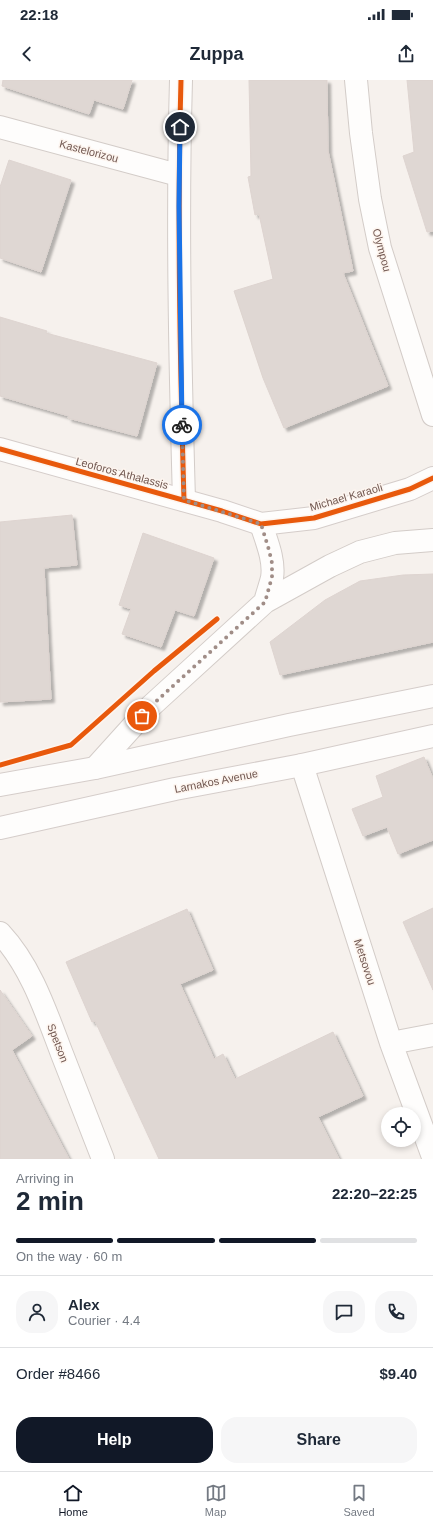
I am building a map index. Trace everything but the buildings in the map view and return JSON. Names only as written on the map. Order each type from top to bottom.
[{"type":"street","points":[[181,80],[178,175],[184,500]]},
{"type":"street","name":"Olympou","points":[[356,80],[368,185],[380,248],[433,414]]},
{"type":"street","name":"Kastelorizou","points":[[0,127],[178,175]]},
{"type":"street","name":"Leoforos Athalassis","points":[[0,449],[184,500],[261,524]]},
{"type":"street","name":"Michael Karaoli","points":[[261,524],[314,518],[404,491],[433,478]]},
{"type":"street","points":[[261,524],[272,563],[272,577],[265,602]]},
{"type":"street","points":[[95,768],[151,706],[265,602],[330,566],[360,552],[395,543],[433,540]]},
{"type":"street","points":[[0,785],[95,768],[289,725],[433,696]]},
{"type":"street","name":"Larnakos Avenue","points":[[0,828],[175,789],[302,765],[433,736]]},
{"type":"street","name":"Metsovou","points":[[302,765],[391,1043],[433,1157]]},
{"type":"street","name":"Spetson","points":[[0,933],[9,943],[27,969],[51,1025],[103,1159]]},
{"type":"street","points":[[391,1043],[433,1035]]},
{"type":"cycle path","points":[[181,80],[179,185],[181,395],[184,500]]},
{"type":"cycle path","points":[[0,449],[222,511],[261,524],[314,518],[410,489],[433,478]]},
{"type":"cycle path","points":[[0,765],[71,745],[154,671],[217,619]]},
{"type":"way so far","points":[[142,716],[151,706],[265,602],[272,577],[272,563],[261,524],[184,500],[182,425]]},
{"type":"route","points":[[180,127],[178,175],[182,425]]}]
